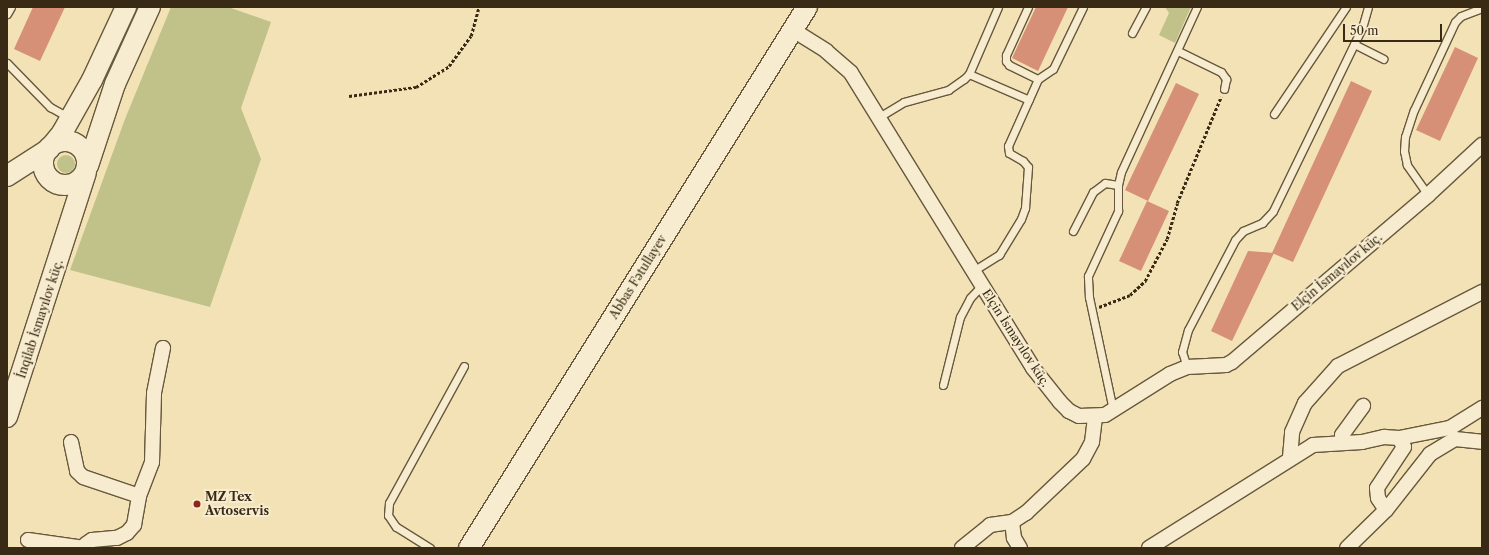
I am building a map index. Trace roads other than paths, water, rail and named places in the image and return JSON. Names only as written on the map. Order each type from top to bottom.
[{"type":"main road","points":[[64,244],[64,202],[54,182],[48,177],[43,163],[49,149],[70,119],[92,80],[126,7]]},
{"type":"main road","name":"İnqilab İsmayılov küç.","points":[[7,417],[115,84],[150,7]]},
{"type":"main road","name":"Abbas Fətullayev","points":[[469,548],[807,7]]},
{"type":"main road","points":[[7,176],[60,142],[74,143],[85,152],[87,169],[75,184],[61,185],[31,176],[7,179]]},
{"type":"street","name":"Elçin İsmayılov küç.","points":[[793,30],[826,51],[851,73],[1033,368],[1060,402],[1069,411],[1079,416],[1096,417],[1113,410],[1170,374],[1187,367],[1226,365],[1232,362],[1428,195],[1482,145]]},
{"type":"street","points":[[1290,457],[1292,432],[1305,403],[1338,366],[1482,292]]},
{"type":"street","points":[[28,540],[84,548],[86,544],[92,540],[117,538],[127,533],[134,525],[138,512],[139,496],[152,462],[154,393],[163,348]]},
{"type":"street","points":[[1343,443],[1342,435],[1363,406]]},
{"type":"street","points":[[1149,548],[1312,444],[1343,443],[1384,436],[1399,438],[1450,428],[1482,408]]},
{"type":"street","points":[[962,548],[990,525],[1012,522],[1026,513],[1083,458],[1092,442],[1096,417]]},
{"type":"street","points":[[1386,510],[1378,498],[1377,488],[1404,447],[1399,438]]},
{"type":"street","points":[[1347,548],[1386,510],[1430,454],[1455,439],[1482,442]]},
{"type":"street","points":[[72,442],[77,471],[83,477],[139,496]]},
{"type":"street","points":[[1012,522],[1014,538],[1020,548]]},
{"type":"lane","points":[[7,14],[11,7]]},
{"type":"lane","points":[[879,117],[904,102],[948,90],[969,74],[998,7]]},
{"type":"lane","points":[[1028,7],[1006,55],[1006,61],[1009,65],[1038,79]]},
{"type":"lane","points":[[973,270],[999,255],[1021,219],[1025,208],[1028,168],[1007,149],[1038,79],[1053,68],[1083,7]]},
{"type":"lane","points":[[1132,33],[1146,7]]},
{"type":"lane","points":[[1113,410],[1092,309],[1088,276],[1118,211],[1118,185],[1121,172],[1197,7]]},
{"type":"lane","points":[[1274,114],[1346,7]]},
{"type":"lane","points":[[1187,367],[1182,352],[1188,330],[1235,240],[1243,231],[1262,223],[1273,211],[1354,44],[1368,7]]},
{"type":"lane","points":[[1428,195],[1407,165],[1404,151],[1405,137],[1414,110],[1455,22],[1461,16],[1482,8]]},
{"type":"lane","points":[[1354,44],[1383,59]]},
{"type":"lane","points":[[1178,51],[1220,72],[1226,79],[1224,89]]},
{"type":"lane","points":[[7,63],[50,107],[70,119]]},
{"type":"lane","points":[[969,74],[1029,100]]},
{"type":"lane","points":[[1073,231],[1098,187],[1105,182],[1118,185]]},
{"type":"lane","points":[[943,385],[960,317],[970,298],[982,285]]},
{"type":"lane","points":[[430,548],[396,527],[388,515],[390,503],[464,366]]},
{"type":"place","name":"MZ Tex Avtoservis","points":[[197,504]]}]
